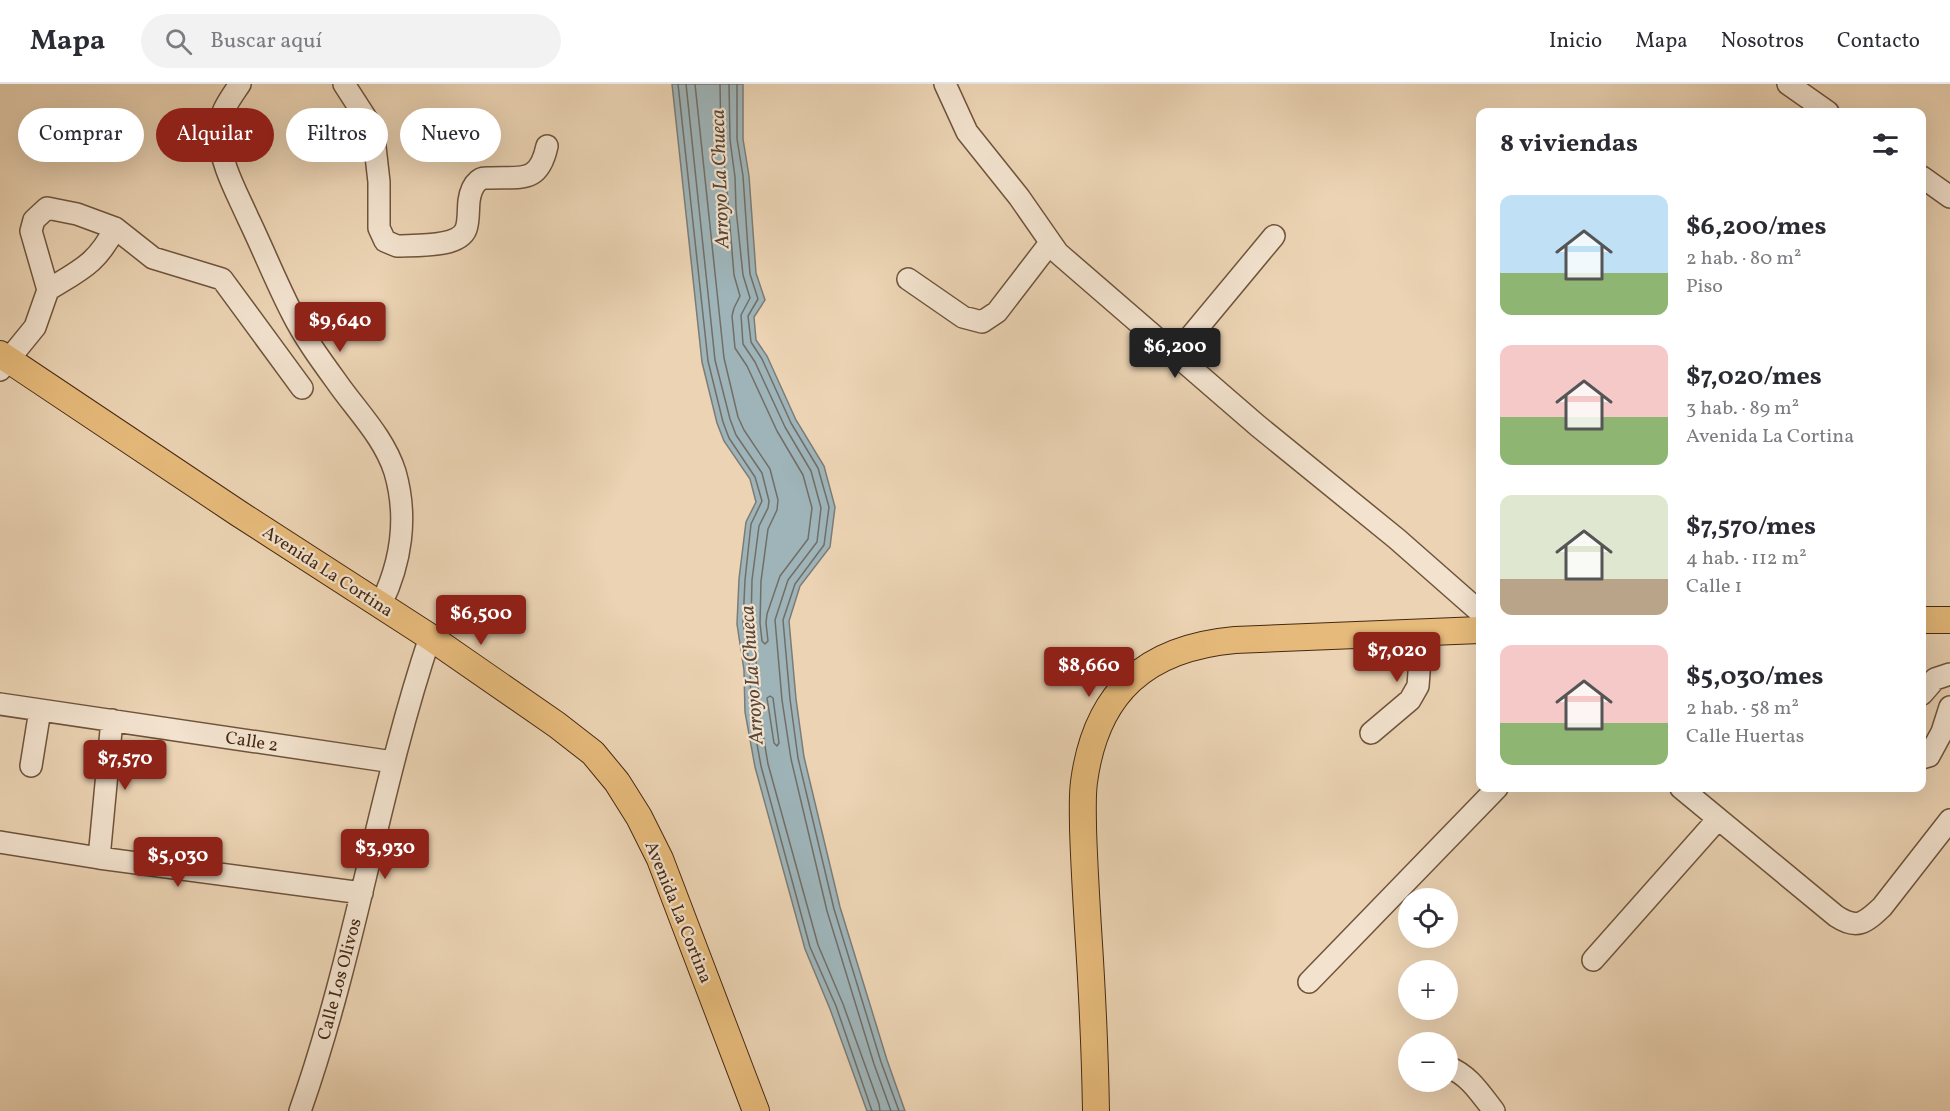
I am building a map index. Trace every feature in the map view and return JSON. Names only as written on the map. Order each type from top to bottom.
[{"type":"main road","name":"Avenida La Cortina","points":[[3,361],[381,604],[557,725],[592,753],[617,782],[639,817],[660,859],[756,1111]]},
{"type":"main road","points":[[1926,620],[1950,620]]},
{"type":"main road","points":[[1096,1111],[1084,866],[1084,784],[1089,755],[1098,729],[1110,706],[1124,687],[1138,673],[1158,660],[1207,642],[1476,630]]},
{"type":"street","points":[[240,84],[228,101],[220,121],[219,132],[225,166],[293,315],[336,382],[375,433],[387,452],[395,472],[402,522],[399,551],[393,579],[381,604]]},
{"type":"street","points":[[344,84],[373,129],[379,182],[378,228],[382,237],[397,246],[450,242],[458,239],[466,228],[470,194],[476,182],[482,178],[519,177],[531,174],[541,166],[547,146]]},
{"type":"street","points":[[945,84],[967,132],[1019,197],[1058,253],[1258,426],[1422,560],[1476,608]]},
{"type":"street","points":[[1788,84],[1822,108]]},
{"type":"street","points":[[1926,180],[1950,197]]},
{"type":"street","points":[[3,361],[35,327],[48,290],[31,231],[34,220],[47,208],[77,214],[115,228],[153,258],[222,279],[302,388]]},
{"type":"street","points":[[48,290],[91,263],[106,246],[115,228]]},
{"type":"street","points":[[1176,354],[1274,236]]},
{"type":"street","points":[[908,279],[963,317],[982,322],[997,312],[1050,243]]},
{"type":"street","points":[[1371,733],[1410,700],[1418,686],[1422,632]]},
{"type":"street","name":"Calle Los Olivos","points":[[300,1111],[334,1002],[393,762],[413,688],[430,637]]},
{"type":"street","points":[[1926,689],[1935,679],[1950,674]]},
{"type":"street","name":"Calle 2","points":[[0,704],[393,762]]},
{"type":"street","points":[[1926,757],[1929,756],[1942,732],[1950,706]]},
{"type":"street","points":[[31,766],[40,710]]},
{"type":"street","points":[[99,858],[112,720]]},
{"type":"street","points":[[1309,982],[1493,792]]},
{"type":"street","points":[[1686,792],[1836,916],[1856,925],[1873,916],[1882,907],[1950,820]]},
{"type":"street","points":[[1593,960],[1718,819]]},
{"type":"street","points":[[0,842],[99,858],[362,893]]},
{"type":"street","points":[[1458,1072],[1474,1084],[1494,1111]]},
{"type":"water","name":"Arroyo La Chueca","points":[[672,84],[743,84],[743,139],[749,176],[756,273],[765,300],[754,317],[756,340],[767,356],[796,420],[824,466],[835,507],[830,547],[800,586],[789,621],[804,757],[840,907],[905,1111],[867,1111],[830,1009],[805,949],[755,767],[745,712],[744,670],[737,624],[739,579],[746,522],[756,502],[750,479],[724,441],[717,423],[702,362]]}]
